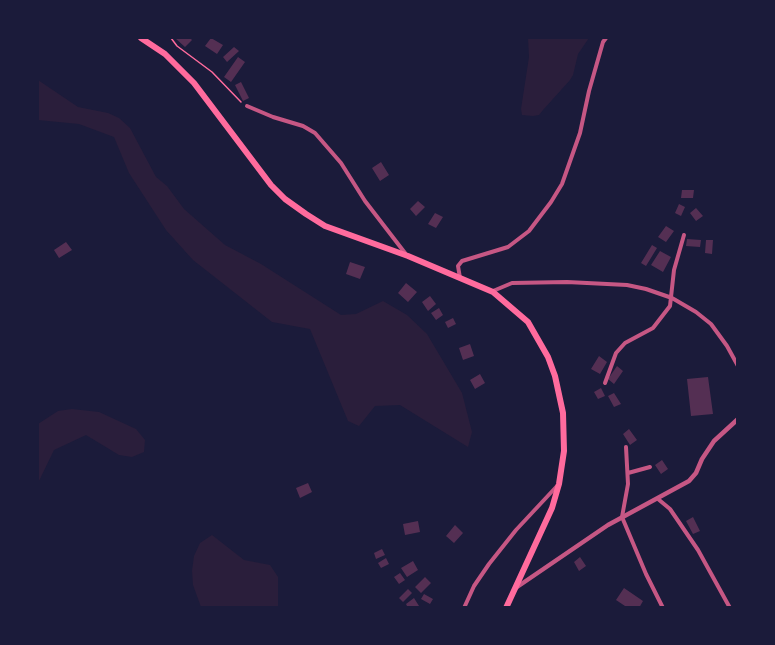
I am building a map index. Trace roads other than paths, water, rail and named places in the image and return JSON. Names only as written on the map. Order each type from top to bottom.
[{"type":"main road","points":[[141,38],[165,54],[194,83],[271,185],[285,199],[325,226],[408,256],[493,292],[528,321],[548,357],[555,376],[565,440],[559,484],[552,508],[506,608]]},
{"type":"street","points":[[460,278],[458,266],[462,261],[508,247],[529,231],[562,184],[580,133],[585,102],[606,38]]},
{"type":"street","points":[[247,106],[303,126],[315,134],[341,163],[364,201],[408,256]]},
{"type":"street","points":[[605,383],[616,353],[625,344],[653,328],[667,312],[672,298],[674,270],[684,235]]},
{"type":"street","points":[[493,292],[513,283],[567,282],[627,285],[646,289],[672,298],[711,324],[738,366]]},
{"type":"street","points":[[516,588],[622,517],[693,478],[714,441],[738,419]]},
{"type":"street","points":[[626,447],[627,493],[622,517],[663,608]]},
{"type":"street","points":[[628,473],[650,467]]},
{"type":"street","points":[[464,608],[474,586],[489,564],[516,530],[559,484]]},
{"type":"street","points":[[658,499],[670,509],[698,550],[730,608]]}]
